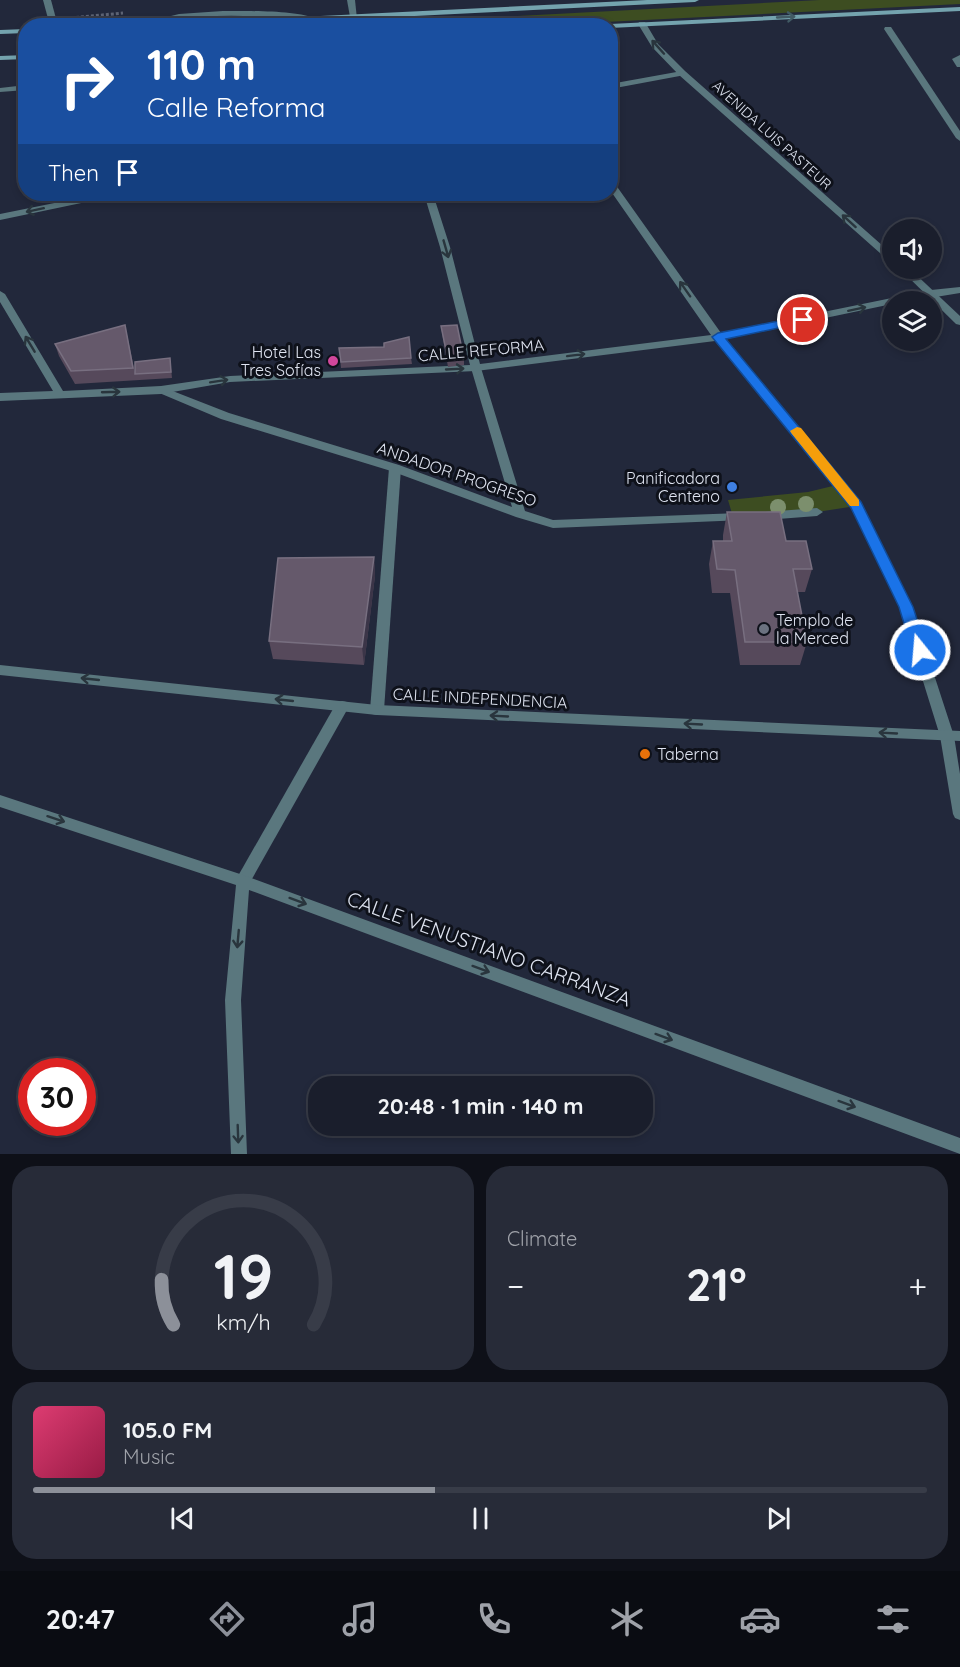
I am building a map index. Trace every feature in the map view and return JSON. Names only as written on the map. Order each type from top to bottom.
[{"type":"main road","points":[[618,21],[634,10],[660,1],[695,0]]},
{"type":"main road","points":[[654,9],[660,1]]},
{"type":"main road","points":[[332,18],[634,10],[960,9]]},
{"type":"main road","points":[[0,32],[18,31]]},
{"type":"main road","points":[[0,58],[18,57]]},
{"type":"street","points":[[47,0],[52,18]]},
{"type":"street","points":[[351,0],[354,17]]},
{"type":"street","name":"AVENIDA LUIS PASTEUR","points":[[634,10],[655,45],[682,73],[882,250]]},
{"type":"street","points":[[161,18],[254,12],[303,18]]},
{"type":"street","points":[[888,29],[960,138]]},
{"type":"street","points":[[960,57],[956,59],[960,65]]},
{"type":"street","points":[[618,85],[682,73]]},
{"type":"street","points":[[0,90],[18,88]]},
{"type":"street","points":[[618,194],[718,337],[856,506],[906,607],[953,736],[960,814]]},
{"type":"street","points":[[0,217],[77,201]]},
{"type":"street","points":[[430,201],[445,247],[476,368],[520,514]]},
{"type":"street","points":[[915,279],[928,291]]},
{"type":"street","name":"CALLE REFORMA","points":[[942,292],[960,290]]},
{"type":"street","points":[[0,294],[60,394]]},
{"type":"street","name":"CALLE REFORMA","points":[[0,397],[161,390],[230,379],[476,368],[718,337],[882,304]]},
{"type":"street","points":[[942,305],[960,322]]},
{"type":"street","name":"ANDADOR PROGRESO","points":[[161,390],[225,416],[395,468],[520,514],[554,524],[817,512]]},
{"type":"street","points":[[377,710],[395,468]]},
{"type":"street","name":"CALLE INDEPENDENCIA","points":[[0,670],[377,710],[953,736]]},
{"type":"street","points":[[239,1154],[233,1000],[243,881],[342,706]]},
{"type":"street","name":"CALLE VENUSTIANO CARRANZA","points":[[0,801],[243,881],[960,1146]]},
{"type":"green space","points":[[820,0],[960,0],[960,4],[618,21],[618,18],[482,18]]},
{"type":"green space","points":[[841,484],[856,506],[817,512],[733,517],[728,500],[808,492]]},
{"type":"building","points":[[125,325],[133,368],[71,371],[55,344]]},
{"type":"building","points":[[457,325],[464,359],[448,360],[441,326]]},
{"type":"building","points":[[409,337],[411,358],[341,362],[339,348],[384,347],[384,343]]},
{"type":"building","points":[[170,358],[171,372],[135,374],[135,362]]},
{"type":"building","name":"Templo de la Merced","points":[[727,512],[780,512],[786,541],[806,541],[812,569],[793,569],[807,642],[745,642],[735,570],[717,569],[713,541],[732,541]]},
{"type":"building","points":[[374,557],[362,647],[269,641],[278,558]]},
{"type":"slow traffic","points":[[797,431],[855,503]]},
{"type":"place","name":"Hotel Las Tres Sofías","points":[[333,361]]},
{"type":"place","name":"Panificadora Centeno","points":[[732,487]]},
{"type":"place","name":"Templo de la Merced","points":[[764,629]]},
{"type":"place","name":"Taberna","points":[[645,754]]},
{"type":"route","points":[[803,320],[718,337],[842,484],[856,506],[906,607],[920,650]]}]
